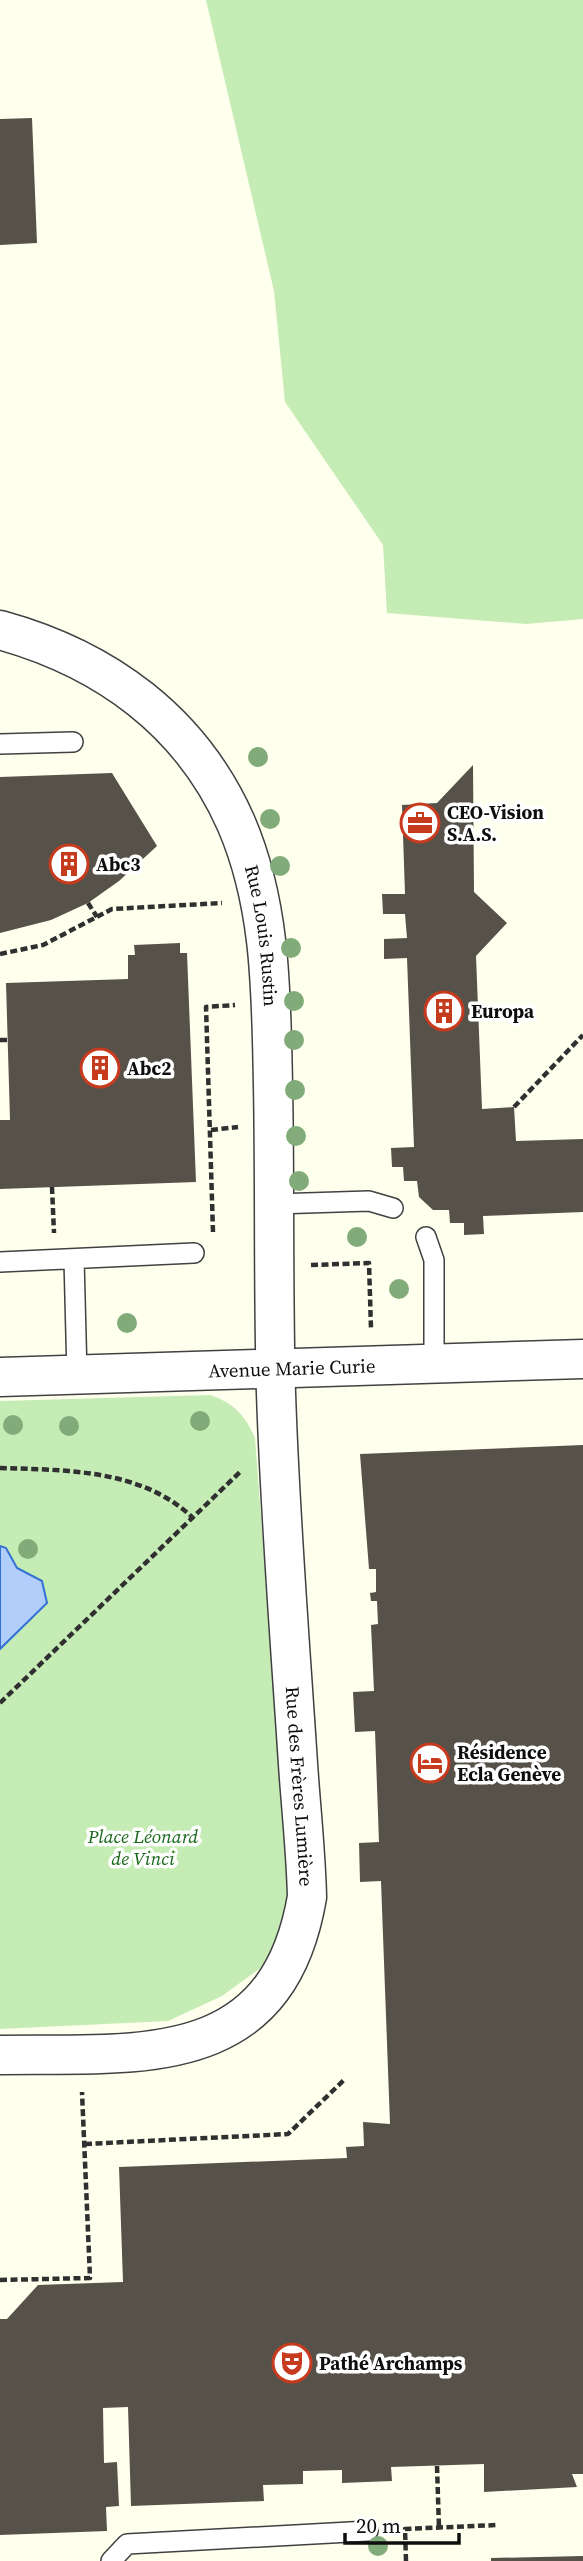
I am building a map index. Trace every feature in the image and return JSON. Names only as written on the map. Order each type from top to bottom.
[{"type":"street","name":"Rue Louis Rustin","points":[[0,630],[71,654],[111,676],[159,715],[204,768],[226,804],[251,863],[261,901],[271,1003],[276,1370]]},
{"type":"street","name":"Avenue Marie Curie","points":[[0,1377],[583,1359]]},
{"type":"street","name":"Rue des Frères Lumière","points":[[0,2055],[80,2054],[170,2048],[213,2035],[246,2015],[267,1997],[289,1962],[298,1940],[307,1897],[307,1875],[278,1462],[276,1370]]},
{"type":"lane","points":[[0,744],[73,742]]},
{"type":"lane","points":[[275,1205],[369,1201],[393,1208]]},
{"type":"lane","points":[[426,1237],[434,1260],[434,1365]]},
{"type":"lane","points":[[0,1262],[194,1253]]},
{"type":"lane","points":[[74,1259],[77,1374]]},
{"type":"lane","points":[[111,2561],[127,2544],[368,2531]]},
{"type":"path","points":[[0,954],[43,946],[118,908],[261,901]]},
{"type":"path","points":[[88,904],[97,917]]},
{"type":"path","points":[[214,1234],[206,1007],[271,1003]]},
{"type":"path","points":[[514,1107],[583,1035]]},
{"type":"path","points":[[0,1040],[8,1040]]},
{"type":"path","points":[[52,1187],[54,1237]]},
{"type":"path","points":[[274,1267],[369,1263],[372,1337]]},
{"type":"path","points":[[0,1703],[251,1461],[278,1462]]},
{"type":"path","points":[[0,1468],[103,1475],[166,1499],[192,1517]]},
{"type":"path","points":[[0,2280],[90,2278],[80,2054]]},
{"type":"path","points":[[85,2144],[288,2134],[345,2079]]},
{"type":"path","points":[[437,2466],[439,2528]]},
{"type":"path","points":[[406,2561],[405,2529],[498,2525]]},
{"type":"green space","points":[[206,0],[583,0],[583,619],[526,624],[387,613],[383,545],[285,402],[274,291]]},
{"type":"green space","name":"Place Léonard de Vinci","points":[[210,1395],[238,1411],[255,1438],[287,1861],[288,1898],[283,1927],[266,1964],[222,1996],[168,2021],[0,2029],[0,1401]]},
{"type":"water","points":[[0,1546],[6,1548],[17,1568],[42,1581],[47,1603],[0,1649]]},
{"type":"building","points":[[32,118],[37,243],[0,245],[0,119]]},
{"type":"building","name":"Europa","points":[[473,765],[474,892],[507,923],[476,956],[482,1109],[514,1107],[516,1141],[583,1139],[583,1212],[483,1216],[484,1234],[464,1235],[464,1223],[450,1223],[449,1210],[433,1210],[419,1197],[417,1181],[404,1181],[403,1167],[392,1167],[391,1148],[414,1147],[407,958],[384,959],[384,939],[407,938],[405,914],[383,914],[382,894],[405,894],[402,805],[437,803]]},
{"type":"building","name":"Abc3","points":[[112,773],[157,846],[119,881],[88,903],[51,920],[0,933],[0,777]]},
{"type":"building","name":"Abc2","points":[[180,943],[180,953],[187,953],[196,1182],[0,1189],[0,1120],[10,1120],[6,983],[128,979],[128,955],[135,955],[134,945]]},
{"type":"building","points":[[583,1445],[583,2474],[572,2474],[577,2487],[484,2492],[484,2464],[391,2467],[392,2481],[342,2483],[342,2470],[303,2471],[303,2484],[263,2485],[264,2501],[131,2506],[128,2407],[103,2408],[104,2463],[117,2462],[119,2506],[106,2507],[107,2531],[0,2535],[0,2319],[7,2319],[38,2285],[123,2282],[119,2167],[347,2158],[346,2147],[364,2146],[363,2122],[390,2124],[381,1881],[360,1882],[359,1843],[379,1842],[375,1731],[355,1732],[353,1692],[374,1691],[371,1625],[378,1624],[377,1601],[371,1601],[370,1593],[376,1592],[376,1569],[369,1569],[360,1454]]},
{"type":"building","points":[[583,2556],[583,2561],[491,2561],[491,2558]]},
{"type":"place","name":"CEO-Vision S.A.S.","points":[[420,823]]},
{"type":"place","name":"Abc3","points":[[69,864]]},
{"type":"place","name":"Europa","points":[[444,1011]]},
{"type":"place","name":"Abc2","points":[[100,1068]]},
{"type":"place","name":"Résidence Ecla Genève","points":[[430,1763]]},
{"type":"place","name":"Pathé Archamps","points":[[292,2363]]}]
